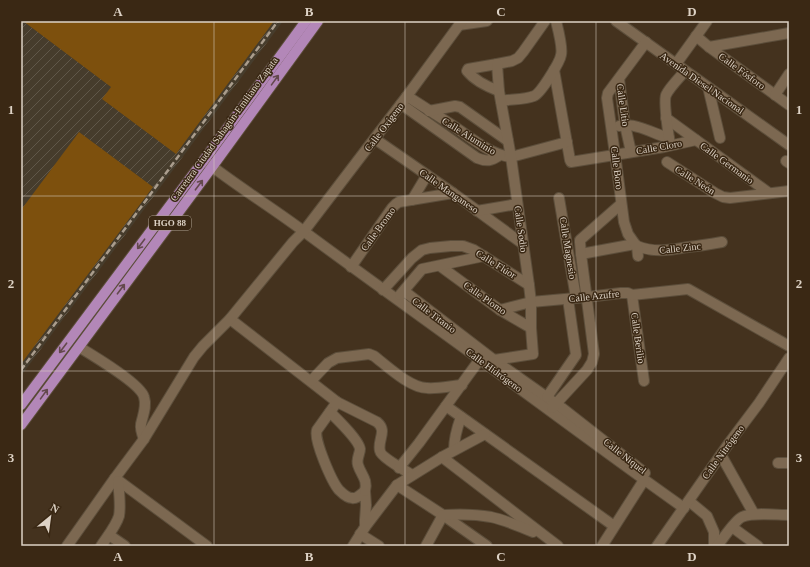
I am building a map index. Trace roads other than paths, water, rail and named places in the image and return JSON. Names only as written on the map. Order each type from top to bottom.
[{"type":"main road","name":"Carretera Ciudad Sahagún-Emiliano Zapata","points":[[21,405],[306,21]]},
{"type":"main road","name":"Carretera Ciudad Sahagún-Emiliano Zapata","points":[[21,425],[318,21]]},
{"type":"street","points":[[461,23],[486,21]]},
{"type":"street","points":[[545,21],[520,56],[516,59],[497,64],[468,68],[467,71],[478,81],[500,96],[530,97],[536,95],[542,89],[562,54],[556,21]]},
{"type":"street","name":"Avenida Diesel Nacional","points":[[616,21],[789,145]]},
{"type":"street","points":[[676,64],[707,21]]},
{"type":"street","name":"Calle Oxígeno","points":[[67,546],[116,480],[144,439],[194,357],[230,319],[293,242],[304,231],[375,139],[461,23]]},
{"type":"street","points":[[709,47],[789,33]]},
{"type":"street","name":"Calle Fósforo","points":[[696,36],[789,105]]},
{"type":"street","name":"Calle Litio","points":[[631,152],[625,125],[619,79],[646,42]]},
{"type":"street","name":"Calle Sodio","points":[[494,360],[533,354],[529,285],[511,157],[500,96],[497,64]]},
{"type":"street","name":"Calle Cloro","points":[[554,70],[571,162],[631,152],[670,142],[696,140]]},
{"type":"street","points":[[670,142],[666,118],[665,96],[685,71]]},
{"type":"street","points":[[775,95],[789,74]]},
{"type":"street","name":"Calle Boro","points":[[619,79],[606,98],[624,222],[628,234],[637,248]]},
{"type":"street","points":[[708,87],[720,138]]},
{"type":"street","points":[[404,100],[477,158],[490,161],[500,155]]},
{"type":"street","name":"Calle Aluminio","points":[[404,100],[429,111],[500,155],[511,157]]},
{"type":"street","name":"Calle Aluminio","points":[[429,111],[455,106],[460,107],[508,141]]},
{"type":"street","name":"Calle Germanio","points":[[666,118],[769,193]]},
{"type":"street","points":[[611,126],[632,125],[640,127],[661,136],[670,142]]},
{"type":"street","name":"Calle Manganeso","points":[[375,139],[523,244]]},
{"type":"street","points":[[511,157],[567,142]]},
{"type":"street","name":"Calle Hidrógeno","points":[[204,160],[480,359],[556,408],[644,480],[687,504]]},
{"type":"street","name":"Calle Neón","points":[[667,162],[723,197],[739,198],[769,193]]},
{"type":"street","points":[[412,200],[427,175]]},
{"type":"street","points":[[769,193],[789,192]]},
{"type":"street","name":"Calle Bromo","points":[[351,267],[396,204],[399,202],[453,193]]},
{"type":"street","name":"Calle Magnesio","points":[[547,397],[576,355],[572,299],[560,198]]},
{"type":"street","points":[[477,211],[517,204]]},
{"type":"street","points":[[556,408],[587,370],[592,362],[594,354],[580,240],[621,204]]},
{"type":"street","name":"Calle Zinc","points":[[581,254],[637,248],[666,251],[722,242]]},
{"type":"street","name":"Calle Flúor","points":[[383,290],[412,258],[422,250],[451,246],[463,246],[474,250],[529,285]]},
{"type":"street","points":[[396,299],[422,269],[484,256]]},
{"type":"street","name":"Calle Plomo","points":[[440,266],[500,310],[531,328]]},
{"type":"street","name":"Calle Azufre","points":[[500,310],[531,302],[572,299],[621,292],[632,295],[688,289],[789,346]]},
{"type":"street","name":"Calle Titanio","points":[[404,291],[494,360],[547,397],[556,408]]},
{"type":"street","name":"Calle Berilio","points":[[632,295],[644,380]]},
{"type":"street","points":[[230,319],[337,402],[381,425],[380,451],[399,468],[412,475]]},
{"type":"street","points":[[79,347],[114,369],[143,393],[145,403],[141,431],[144,439]]},
{"type":"street","points":[[311,381],[328,363],[333,360],[342,357],[369,354],[374,356],[406,381],[415,386],[433,388],[462,385]]},
{"type":"street","name":"Calle Nitrógeno","points":[[657,546],[759,403],[789,358]]},
{"type":"street","points":[[399,468],[480,359]]},
{"type":"street","points":[[337,402],[317,430],[316,435],[320,449],[333,481],[345,496],[355,498],[365,491]]},
{"type":"street","points":[[446,406],[614,526]]},
{"type":"street","name":"Calle Níquel","points":[[556,408],[687,504]]},
{"type":"street","points":[[330,412],[347,429],[359,445],[360,449],[357,461],[366,480],[366,505],[363,531]]},
{"type":"street","points":[[454,450],[456,431],[461,417]]},
{"type":"street","points":[[353,546],[397,485],[454,450],[485,434]]},
{"type":"street","points":[[721,455],[754,514]]},
{"type":"street","points":[[442,457],[550,543]]},
{"type":"street","points":[[778,463],[789,463]]},
{"type":"street","points":[[101,546],[119,517],[120,501],[116,480]]},
{"type":"street","points":[[116,480],[207,546]]},
{"type":"street","points":[[602,546],[644,480]]},
{"type":"street","points":[[397,485],[487,546]]},
{"type":"street","points":[[687,504],[707,516],[714,532],[714,546]]},
{"type":"street","points":[[443,515],[466,514],[491,517],[516,525],[550,543]]},
{"type":"street","points":[[718,546],[741,517],[754,514],[789,515]]},
{"type":"street","points":[[426,546],[443,515]]},
{"type":"street","points":[[732,527],[758,546]]},
{"type":"street","points":[[363,531],[379,546]]},
{"type":"street","points":[[109,534],[125,546]]},
{"type":"railway","points":[[21,370],[278,21]]}]
